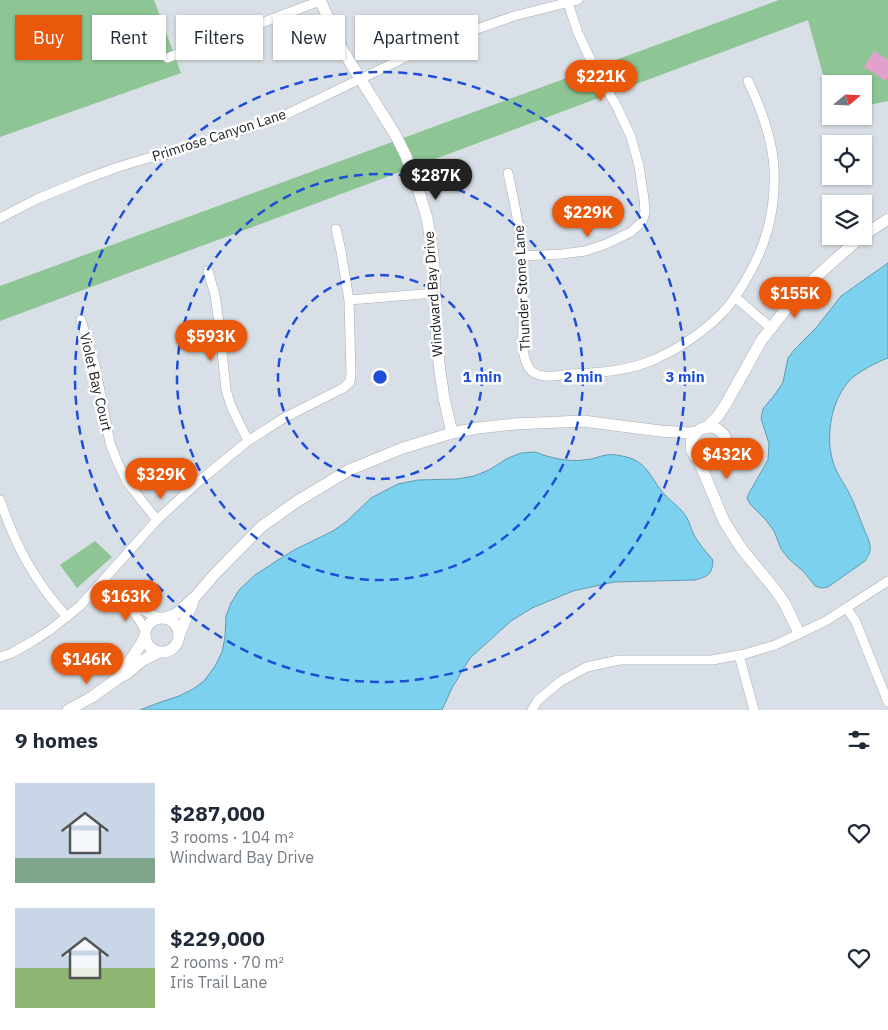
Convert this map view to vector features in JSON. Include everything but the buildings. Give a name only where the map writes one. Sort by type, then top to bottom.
[{"type":"street","points":[[167,58],[320,0]]},
{"type":"street","name":"Windward Bay Drive","points":[[320,0],[343,50],[396,136],[414,175],[430,235],[434,264],[440,372],[452,433]]},
{"type":"street","name":"Primrose Canyon Lane","points":[[0,218],[37,199],[109,170],[250,128],[283,116],[404,58],[454,37],[514,16],[578,0]]},
{"type":"street","points":[[522,256],[585,251],[606,244],[631,232],[642,222],[645,212],[639,166],[631,137],[617,106],[593,65],[578,33],[568,4]]},
{"type":"street","points":[[748,81],[763,116],[769,139],[774,167],[773,196],[769,227],[761,252],[735,297],[771,328]]},
{"type":"street","name":"Thunder Stone Lane","points":[[508,173],[517,213],[522,256],[524,356],[528,367],[533,373],[543,376],[603,372],[632,367],[653,360],[683,345],[704,329],[725,310],[735,297]]},
{"type":"street","points":[[872,230],[888,219]]},
{"type":"street","points":[[0,657],[12,653],[33,641],[80,606],[157,520],[199,481],[248,441],[284,418],[343,388],[350,382],[349,300],[336,229]]},
{"type":"street","points":[[799,633],[777,592],[733,536],[724,521],[695,454],[692,440],[718,416],[728,402],[761,341],[800,291],[853,245]]},
{"type":"street","points":[[208,271],[215,295],[226,390],[231,406],[248,441]]},
{"type":"street","points":[[349,300],[435,293]]},
{"type":"street","name":"Violet Bay Court","points":[[81,320],[95,365],[110,442],[117,461],[127,482],[157,520]]},
{"type":"street","points":[[714,496],[713,483],[715,472],[719,460],[726,451],[724,425],[728,402]]},
{"type":"street","points":[[117,679],[131,660],[150,622],[176,614],[196,596],[261,527],[296,502],[349,470],[403,448],[452,433],[478,428],[556,421],[583,421],[689,433],[716,429],[724,435]]},
{"type":"street","points":[[660,431],[678,440],[703,462],[719,460]]},
{"type":"street","points":[[0,500],[11,532],[33,574],[67,617]]},
{"type":"street","points":[[103,581],[127,603],[138,617],[149,646],[159,652],[171,650],[175,646],[196,596]]},
{"type":"street","points":[[532,710],[538,700],[561,681],[587,668],[619,660],[712,660],[775,645],[826,621],[888,581]]},
{"type":"street","points":[[127,603],[174,624],[178,629],[179,635]]},
{"type":"street","points":[[846,608],[855,620],[888,702]]},
{"type":"street","points":[[68,710],[92,697],[143,660],[159,652]]},
{"type":"street","points":[[739,655],[754,710]]},
{"type":"green space","points":[[0,0],[154,0],[160,15],[92,15],[92,60],[166,60],[166,32],[181,73],[0,137]]},
{"type":"green space","points":[[779,0],[888,0],[888,101],[872,104],[872,75],[823,75],[808,20],[0,321],[0,286]]},
{"type":"green space","points":[[95,541],[112,557],[77,588],[60,565]]},
{"type":"water","points":[[888,263],[888,358],[859,373],[844,387],[834,407],[830,430],[834,466],[853,502],[869,540],[870,551],[865,561],[828,587],[822,588],[815,586],[804,572],[789,559],[781,549],[774,531],[747,498],[768,460],[769,444],[761,418],[763,409],[783,382],[788,358],[794,350],[816,328],[841,296]]},
{"type":"water","points":[[535,452],[565,460],[587,460],[612,455],[631,458],[638,462],[648,471],[661,490],[680,508],[687,518],[696,538],[713,560],[711,572],[707,576],[695,580],[614,582],[573,591],[532,608],[511,621],[470,658],[452,688],[442,710],[140,710],[179,696],[204,681],[222,652],[226,616],[239,590],[255,575],[294,550],[333,531],[347,521],[371,498],[398,484],[418,480],[457,479],[474,476],[489,470],[508,458],[521,453]]}]
